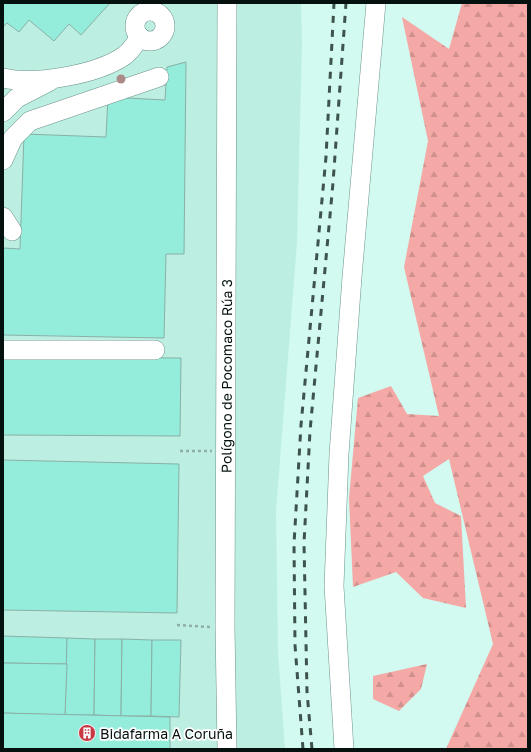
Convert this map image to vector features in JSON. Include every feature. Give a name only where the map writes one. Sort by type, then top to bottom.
[{"type":"street","name":"Polígono de Pocomaco Rúa 3","points":[[227,749],[225,627],[228,3]]},
{"type":"street","points":[[344,749],[334,586],[338,491],[342,398],[376,3]]},
{"type":"street","points":[[3,112],[8,88],[55,79],[95,68],[123,56],[134,47],[140,37],[135,27],[137,18],[142,13],[161,8]]},
{"type":"street","points":[[3,160],[14,138],[30,121],[159,77]]},
{"type":"street","points":[[3,350],[155,350]]},
{"type":"path","points":[[180,451],[226,451]]},
{"type":"path","points":[[177,625],[192,626]]},
{"type":"shaded area","points":[[3,3],[301,3],[302,43],[297,242],[276,511],[278,653],[285,749],[3,749]]},
{"type":"green space","points":[[462,3],[528,3],[528,749],[446,749],[493,644],[449,459],[423,476],[435,503],[461,516],[466,608],[423,598],[396,572],[353,587],[349,498],[358,398],[391,386],[407,414],[439,416],[404,267],[428,141],[402,17],[449,49]]},
{"type":"green space","points":[[427,664],[421,689],[399,711],[373,699],[373,676]]},
{"type":"building","points":[[3,3],[110,3],[81,35],[69,24],[54,41],[29,20],[19,32],[7,23],[3,27]]},
{"type":"building","points":[[186,62],[184,254],[166,254],[164,338],[3,335],[3,248],[20,249],[24,134],[106,137],[108,97],[165,100],[167,67]]},
{"type":"building","points":[[3,357],[181,358],[180,436],[3,435]]},
{"type":"building","points":[[3,460],[179,464],[177,613],[3,610]]},
{"type":"building","points":[[3,636],[67,638],[67,664],[3,663]]},
{"type":"building","points":[[67,638],[95,639],[94,715],[65,715]]},
{"type":"building","points":[[95,639],[122,639],[121,716],[94,715]]},
{"type":"building","points":[[122,639],[152,640],[151,716],[121,716]]},
{"type":"building","points":[[152,640],[181,640],[179,717],[151,716]]},
{"type":"building","points":[[3,663],[67,664],[65,715],[3,713]]},
{"type":"building","name":"Bidafarma A Coruña","points":[[3,713],[170,717],[170,749],[3,749]]},
{"type":"railway","points":[[303,749],[295,645],[294,544],[301,425],[326,157],[334,3]]},
{"type":"railway","points":[[312,749],[307,692],[304,543],[310,431],[333,183],[346,3]]},
{"type":"place","name":"Bidafarma A Coruña","points":[[87,733]]}]
